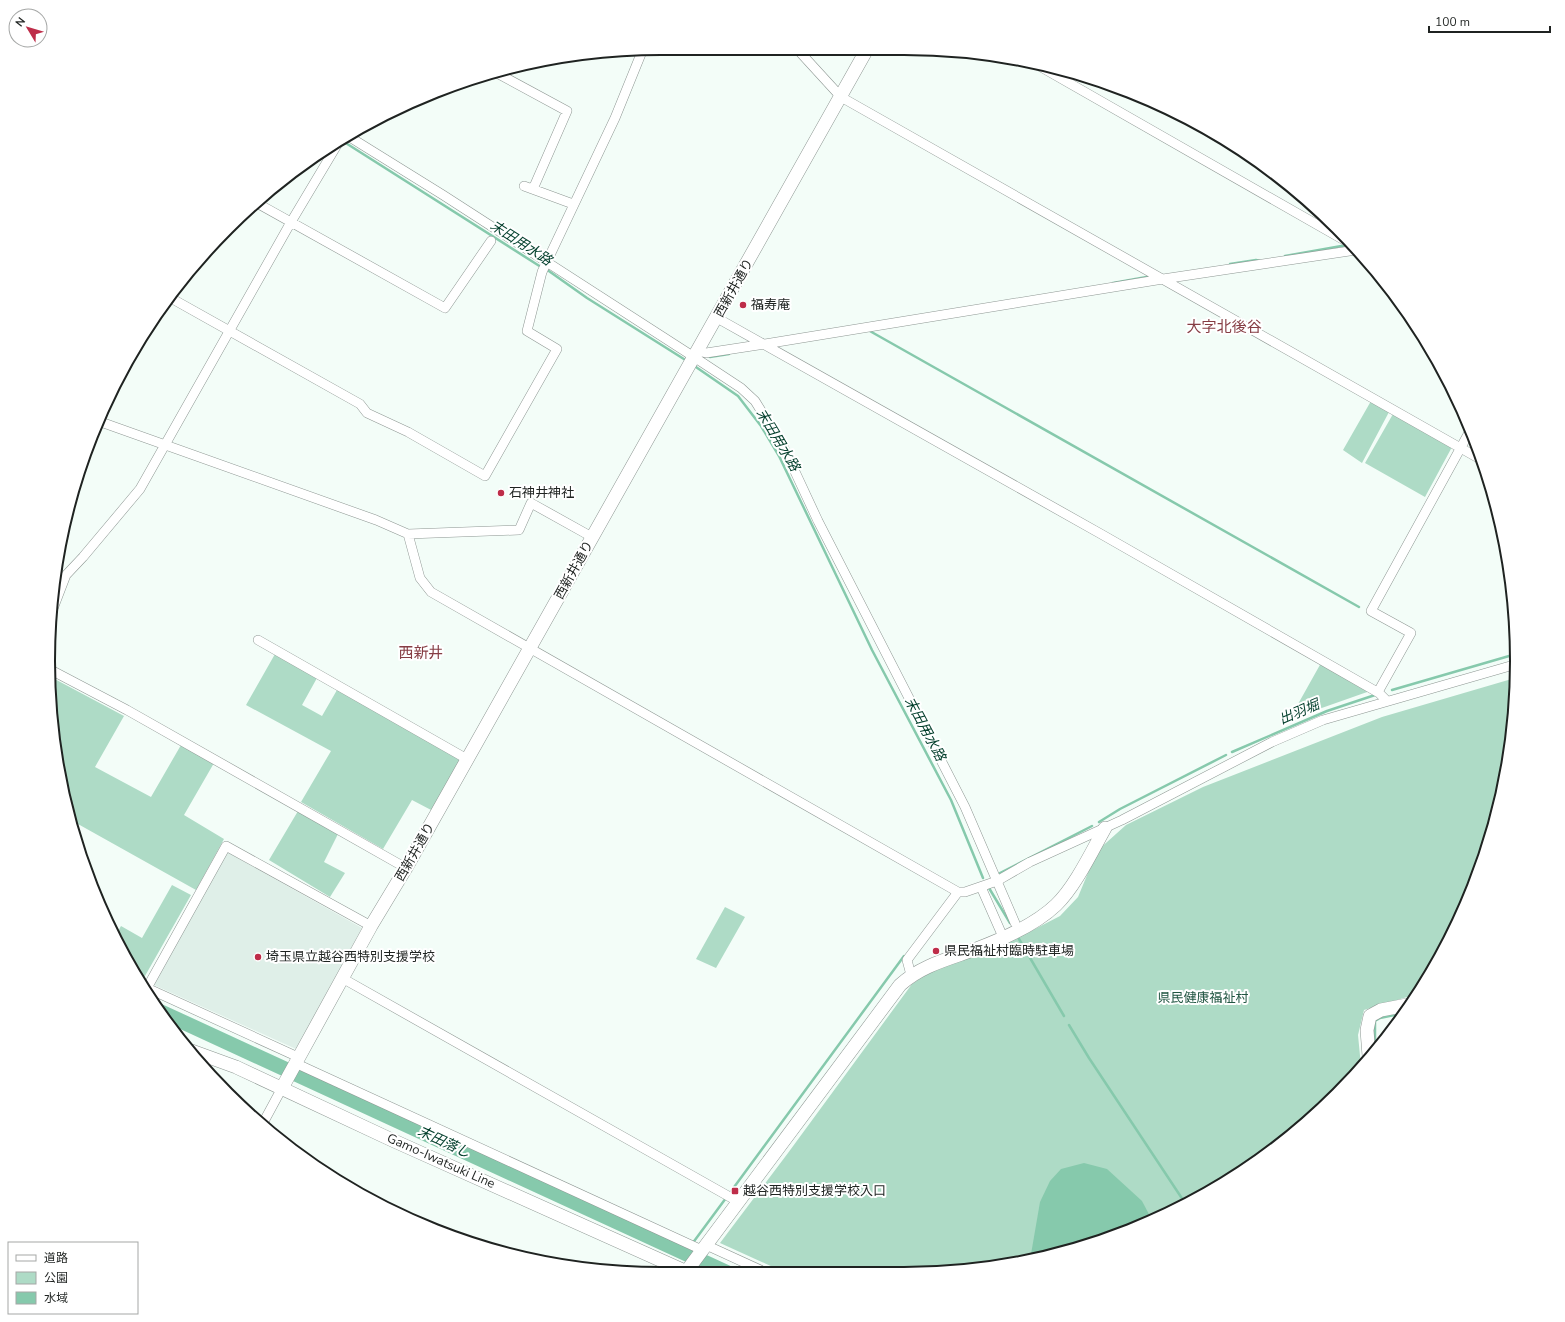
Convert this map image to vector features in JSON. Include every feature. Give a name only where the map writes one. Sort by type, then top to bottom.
[{"type":"street","points":[[174,300],[360,404],[367,413],[408,432],[485,476],[557,349],[528,331],[542,272],[615,118],[641,55]]},
{"type":"street","points":[[803,55],[841,97],[1474,456]]},
{"type":"street","name":"西新井通り","points":[[282,1088],[342,978],[468,759],[864,55]]},
{"type":"street","points":[[1054,74],[1336,236]]},
{"type":"street","points":[[504,76],[567,110],[528,187],[573,204]]},
{"type":"street","points":[[353,139],[696,354],[741,388],[755,401],[784,448],[821,528],[964,807],[1015,923]]},
{"type":"street","points":[[59,594],[66,575],[140,489],[291,222],[333,151]]},
{"type":"street","points":[[261,205],[444,308],[491,241]]},
{"type":"street","points":[[696,354],[1163,279],[1351,251]]},
{"type":"street","points":[[717,318],[1378,692],[1387,701]]},
{"type":"street","points":[[104,423],[164,446],[376,520],[408,534],[520,530],[532,503],[592,537]]},
{"type":"street","points":[[1378,692],[1411,633],[1371,611],[1467,437]]},
{"type":"street","points":[[408,534],[420,578],[431,592],[958,892],[965,892],[997,881],[1053,850],[1106,828],[1272,742],[1322,720],[1510,666]]},
{"type":"street","points":[[258,640],[468,759]]},
{"type":"street","points":[[55,673],[127,710],[406,868]]},
{"type":"street","points":[[690,1267],[737,1201],[889,998],[911,975],[924,968],[1003,937],[1044,915],[1057,904],[1068,891],[1106,828]]},
{"type":"street","points":[[149,985],[226,846],[372,926]]},
{"type":"street","points":[[981,887],[1003,937]]},
{"type":"street","points":[[911,975],[907,960],[958,892]]},
{"type":"street","points":[[342,978],[737,1201]]},
{"type":"street","points":[[152,991],[297,1060],[704,1248],[752,1267]]},
{"type":"street","points":[[1369,1050],[1367,1030],[1370,1016],[1381,1010],[1402,1006]]},
{"type":"street","name":"Gamo-Iwatsuki Line","points":[[199,1053],[231,1065],[392,1140],[673,1267]]},
{"type":"street","points":[[265,1120],[282,1088]]},
{"type":"shaded area","name":"埼玉県立越谷西特別支援学校","points":[[227,852],[362,928],[296,1049],[154,985]]},
{"type":"green space","points":[[1371,401],[1389,412],[1362,463],[1343,450]]},
{"type":"green space","points":[[1393,414],[1452,447],[1425,497],[1365,463]]},
{"type":"green space","points":[[275,654],[317,678],[302,705],[322,716],[337,690],[462,760],[433,811],[412,800],[383,849],[301,802],[331,751],[246,705]]},
{"type":"green space","points":[[1321,663],[1370,691],[1299,716],[1293,713]]},
{"type":"green space","points":[[55,679],[124,716],[95,767],[151,797],[181,745],[214,763],[184,815],[224,839],[196,890],[78,824],[67,779],[60,740]]},
{"type":"green space","name":"県民健康福祉村","points":[[1510,680],[1505,740],[1489,818],[1478,856],[1448,929],[1409,996],[1364,1010],[1358,1035],[1360,1061],[1333,1090],[1304,1117],[1273,1142],[1241,1165],[1172,1205],[1099,1235],[1022,1255],[983,1262],[944,1266],[773,1267],[720,1243],[912,984],[934,969],[1033,930],[1060,916],[1078,897],[1097,851],[1126,825],[1203,787],[1382,717]]},
{"type":"green space","points":[[298,811],[338,834],[324,862],[345,873],[330,897],[269,860]]},
{"type":"green space","points":[[172,885],[191,895],[144,977],[118,931],[121,926],[142,938]]},
{"type":"green space","points":[[725,907],[745,917],[716,968],[696,959]]},
{"type":"water","points":[[1084,1163],[1107,1169],[1142,1201],[1149,1215],[1099,1235],[1031,1253],[1040,1202],[1050,1181],[1061,1169]]},
{"type":"waterway","name":"末田用水路","points":[[346,143],[541,267]]},
{"type":"waterway","points":[[1285,256],[1345,245]]},
{"type":"waterway","points":[[1230,264],[1256,260],[1260,261]]},
{"type":"waterway","name":"末田用水路","points":[[546,269],[587,298],[687,361]]},
{"type":"waterway","points":[[1113,283],[1152,276]]},
{"type":"waterway","points":[[868,330],[1359,607]]},
{"type":"waterway","points":[[710,357],[729,354]]},
{"type":"waterway","name":"末田用水路","points":[[693,365],[738,396],[761,426],[779,456],[872,650],[951,800],[983,878]]},
{"type":"waterway","name":"出羽堀","points":[[1392,690],[1510,656]]},
{"type":"waterway","name":"出羽堀","points":[[1232,752],[1327,711],[1375,695]]},
{"type":"waterway","name":"出羽堀","points":[[1099,822],[1120,809],[1226,755]]},
{"type":"waterway","name":"出羽堀","points":[[1000,873],[1092,826]]},
{"type":"waterway","points":[[989,888],[1010,923]]},
{"type":"waterway","points":[[1019,939],[1064,1016]]},
{"type":"waterway","points":[[729,1194],[904,956]]},
{"type":"waterway","points":[[1375,1042],[1375,1021],[1380,1018],[1396,1015]]},
{"type":"waterway","name":"末田落し","points":[[170,1016],[715,1267]]},
{"type":"waterway","points":[[1069,1025],[1089,1058],[1183,1199]]},
{"type":"waterway","points":[[692,1244],[726,1198]]},
{"type":"waterway","name":"末田落し","points":[[684,1253],[689,1247]]},
{"type":"place","name":"福寿庵","points":[[743,305]]},
{"type":"place","name":"石神井神社","points":[[501,493]]},
{"type":"place","name":"県民福祉村臨時駐車場","points":[[936,951]]},
{"type":"place","name":"埼玉県立越谷西特別支援学校","points":[[258,957]]},
{"type":"place","name":"越谷西特別支援学校入口","points":[[735,1191]]},
{"type":"district","name":"大字北後谷","points":[[1224,327]]},
{"type":"district","name":"西新井","points":[[421,653]]}]
